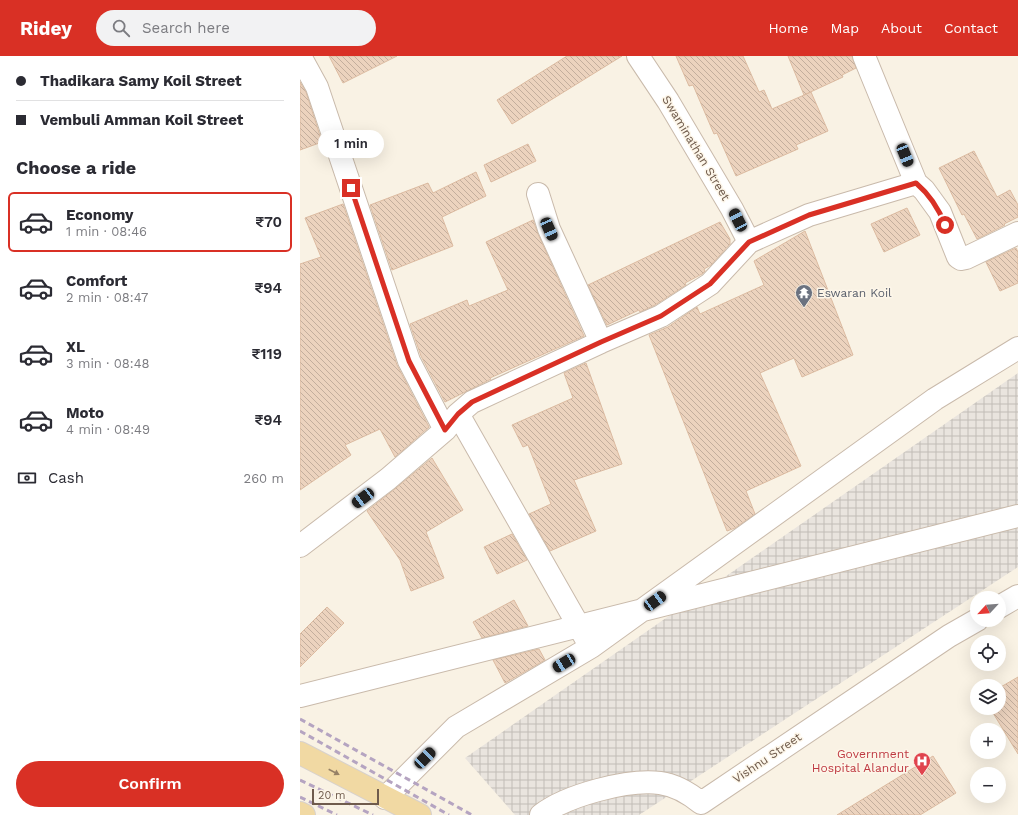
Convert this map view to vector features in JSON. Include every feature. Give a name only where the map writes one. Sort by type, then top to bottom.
[{"type":"main road","points":[[300,753],[420,815]]},
{"type":"main road","points":[[300,813],[304,815]]},
{"type":"street","points":[[300,56],[317,86],[409,361],[452,422],[591,647]]},
{"type":"street","name":"Swaminathan Street","points":[[638,56],[668,101],[732,209],[749,242]]},
{"type":"street","points":[[864,56],[916,183],[924,190],[940,212],[958,257],[961,259],[973,255],[1018,233]]},
{"type":"street","points":[[300,546],[388,479],[452,422],[472,402],[661,316],[710,284],[749,242],[809,215],[916,183]]},
{"type":"street","points":[[538,194],[549,229],[601,342]]},
{"type":"street","points":[[385,798],[456,727],[591,647],[935,399],[1018,348]]},
{"type":"street","points":[[300,696],[1018,516]]},
{"type":"street","points":[[1006,603],[1018,596]]},
{"type":"street","name":"Vishnu Street","points":[[541,815],[572,798],[640,782],[661,783],[689,793],[705,809],[949,636],[970,624]]},
{"type":"shaded area","points":[[1018,373],[1018,567],[981,591],[970,591],[970,598],[639,815],[515,815],[465,758]]},
{"type":"building","points":[[329,56],[397,56],[343,83]]},
{"type":"building","points":[[567,56],[622,56],[512,124],[497,100]]},
{"type":"building","points":[[676,56],[743,56],[759,92],[764,90],[772,109],[811,92],[828,131],[796,145],[798,149],[736,176],[717,133],[714,134],[693,85],[689,86]]},
{"type":"building","points":[[788,56],[852,56],[856,68],[842,75],[843,77],[804,95]]},
{"type":"building","points":[[300,82],[306,92],[322,142],[300,150]]},
{"type":"building","points":[[528,144],[536,161],[491,182],[484,165]]},
{"type":"building","points":[[974,151],[997,197],[1010,190],[1018,205],[1018,217],[977,239],[964,214],[962,215],[939,168]]},
{"type":"building","points":[[476,172],[486,196],[442,217],[453,246],[392,270],[370,205],[428,183],[433,193]]},
{"type":"building","points":[[343,204],[397,365],[429,427],[395,457],[380,429],[345,445],[351,455],[300,490],[300,264],[321,257],[305,218]]},
{"type":"building","points":[[907,208],[920,235],[884,252],[871,224]]},
{"type":"building","points":[[533,220],[584,336],[490,378],[491,379],[445,402],[421,356],[410,324],[467,300],[469,306],[508,290],[486,242]]},
{"type":"building","points":[[720,222],[730,239],[730,244],[711,265],[704,269],[705,271],[702,274],[685,283],[686,285],[655,305],[640,312],[639,310],[607,325],[588,285]]},
{"type":"building","points":[[805,231],[853,355],[802,377],[794,358],[760,373],[801,466],[746,491],[755,514],[735,528],[727,531],[649,335],[668,327],[697,307],[700,314],[764,285],[754,261]]},
{"type":"building","points":[[1016,248],[1018,252],[1018,283],[1000,291],[986,262]]},
{"type":"building","points":[[586,363],[622,464],[574,480],[596,531],[550,551],[529,514],[551,504],[528,445],[523,447],[512,425],[573,398],[564,373]]},
{"type":"building","points":[[432,458],[463,510],[426,532],[444,578],[411,591],[400,560],[367,511]]},
{"type":"building","points":[[512,534],[527,560],[497,574],[484,547]]},
{"type":"building","points":[[514,600],[528,626],[482,638],[473,622]]},
{"type":"building","points":[[327,607],[344,623],[300,667],[300,634]]},
{"type":"building","points":[[539,649],[545,660],[505,683],[493,660]]},
{"type":"building","points":[[1018,677],[1018,754],[1006,734],[1006,723],[999,723],[994,715],[1006,715],[1006,684]]},
{"type":"building","points":[[933,756],[956,793],[920,815],[837,815]]},
{"type":"railway","points":[[300,719],[472,815]]},
{"type":"railway","points":[[300,731],[449,815]]},
{"type":"railway","points":[[300,780],[373,815]]},
{"type":"railway","points":[[300,797],[337,815]]},
{"type":"place","name":"Eswaran Koil","points":[[804,308]]},
{"type":"place","name":"Government Hospital Alandur","points":[[922,776]]},
{"type":"route","points":[[351,188],[409,361],[445,430],[458,414],[472,402],[661,316],[710,284],[749,242],[809,215],[916,183],[924,190],[940,212],[945,225]]}]
